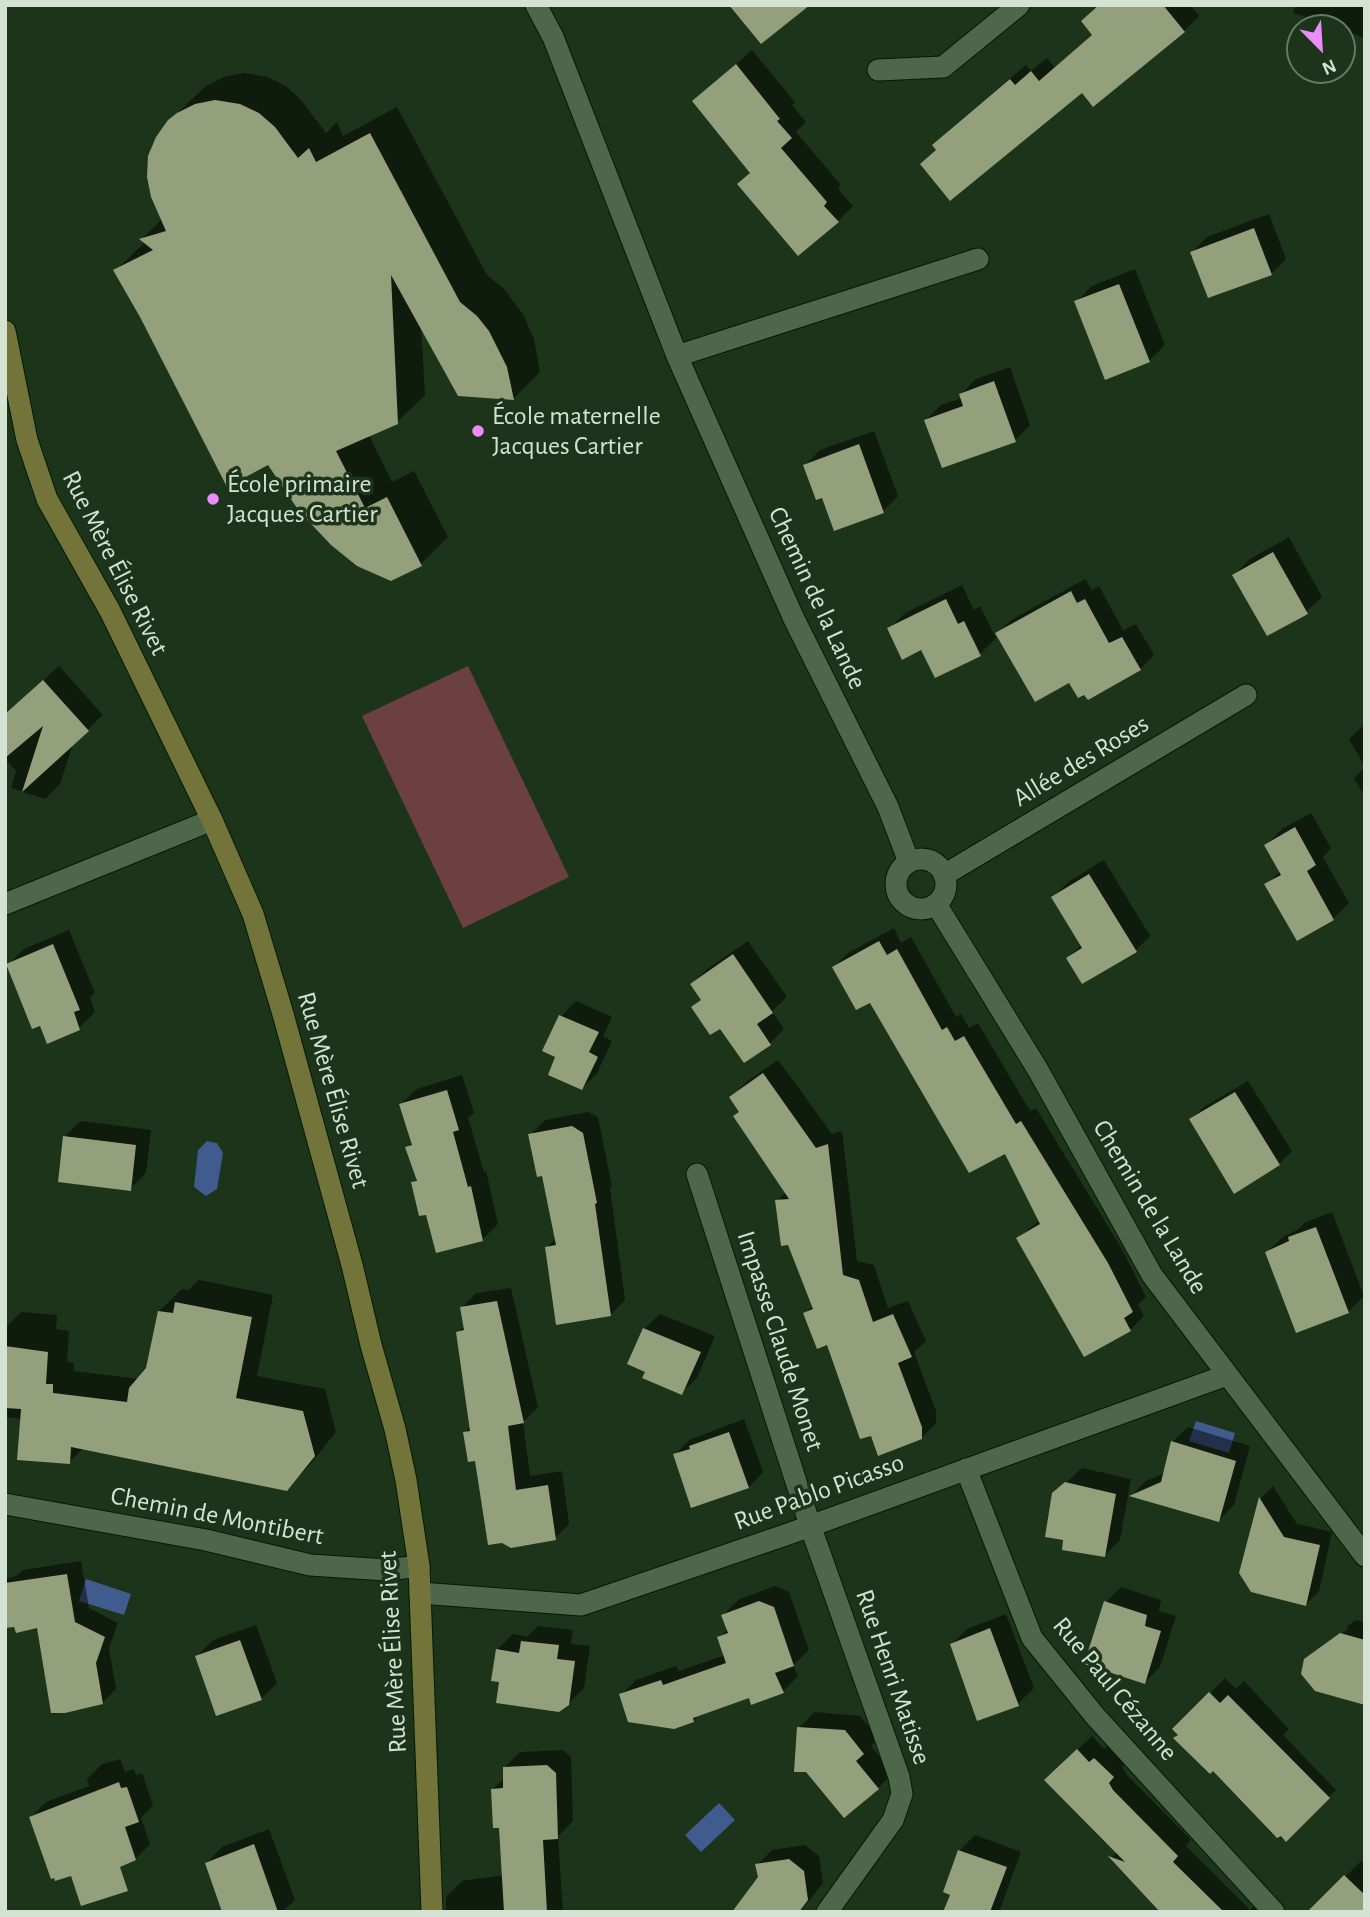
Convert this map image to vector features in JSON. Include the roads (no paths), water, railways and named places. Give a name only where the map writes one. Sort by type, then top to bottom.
[{"type":"street","name":"Chemin de la Lande","points":[[536,5],[553,37],[677,356],[794,619],[888,807],[909,862]]},
{"type":"street","points":[[878,70],[943,67],[1019,5]]},
{"type":"street","points":[[677,356],[978,259]]},
{"type":"street","name":"Rue Mère Élise Rivet","points":[[5,331],[27,440],[47,499],[110,611],[212,820],[253,914],[352,1265],[395,1429],[419,1566],[432,1912]]},
{"type":"street","name":"Allée des Roses","points":[[944,875],[1246,695]]},
{"type":"street","points":[[5,904],[212,820]]},
{"type":"street","points":[[925,860],[933,863],[944,875],[945,891],[936,904],[929,908],[912,908],[899,898],[895,881],[898,873],[909,862],[925,860]]},
{"type":"street","name":"Chemin de la Lande","points":[[936,904],[1038,1070],[1152,1275],[1365,1556]]},
{"type":"street","name":"Impasse Claude Monet","points":[[697,1174],[810,1525]]},
{"type":"street","name":"Rue Pablo Picasso","points":[[420,1593],[581,1605],[1227,1375]]},
{"type":"street","name":"Rue Paul Cézanne","points":[[966,1469],[1032,1638],[1095,1716],[1274,1912]]},
{"type":"street","name":"Chemin de Montibert","points":[[5,1504],[206,1540],[310,1564],[387,1570],[419,1566]]},
{"type":"street","name":"Rue Henri Matisse","points":[[810,1525],[899,1777],[902,1794],[893,1820],[827,1912]]},
{"type":"water","points":[[207,1141],[217,1143],[223,1153],[217,1189],[206,1196],[194,1187],[198,1150]]},
{"type":"water","points":[[1196,1421],[1235,1433],[1229,1453],[1189,1441]]},
{"type":"water","points":[[86,1579],[131,1594],[124,1615],[79,1601]]},
{"type":"water","points":[[719,1803],[735,1820],[701,1852],[685,1835]]},
{"type":"place","name":"École maternelle Jacques Cartier","points":[[478,431]]},
{"type":"place","name":"École primaire Jacques Cartier","points":[[213,499]]}]
